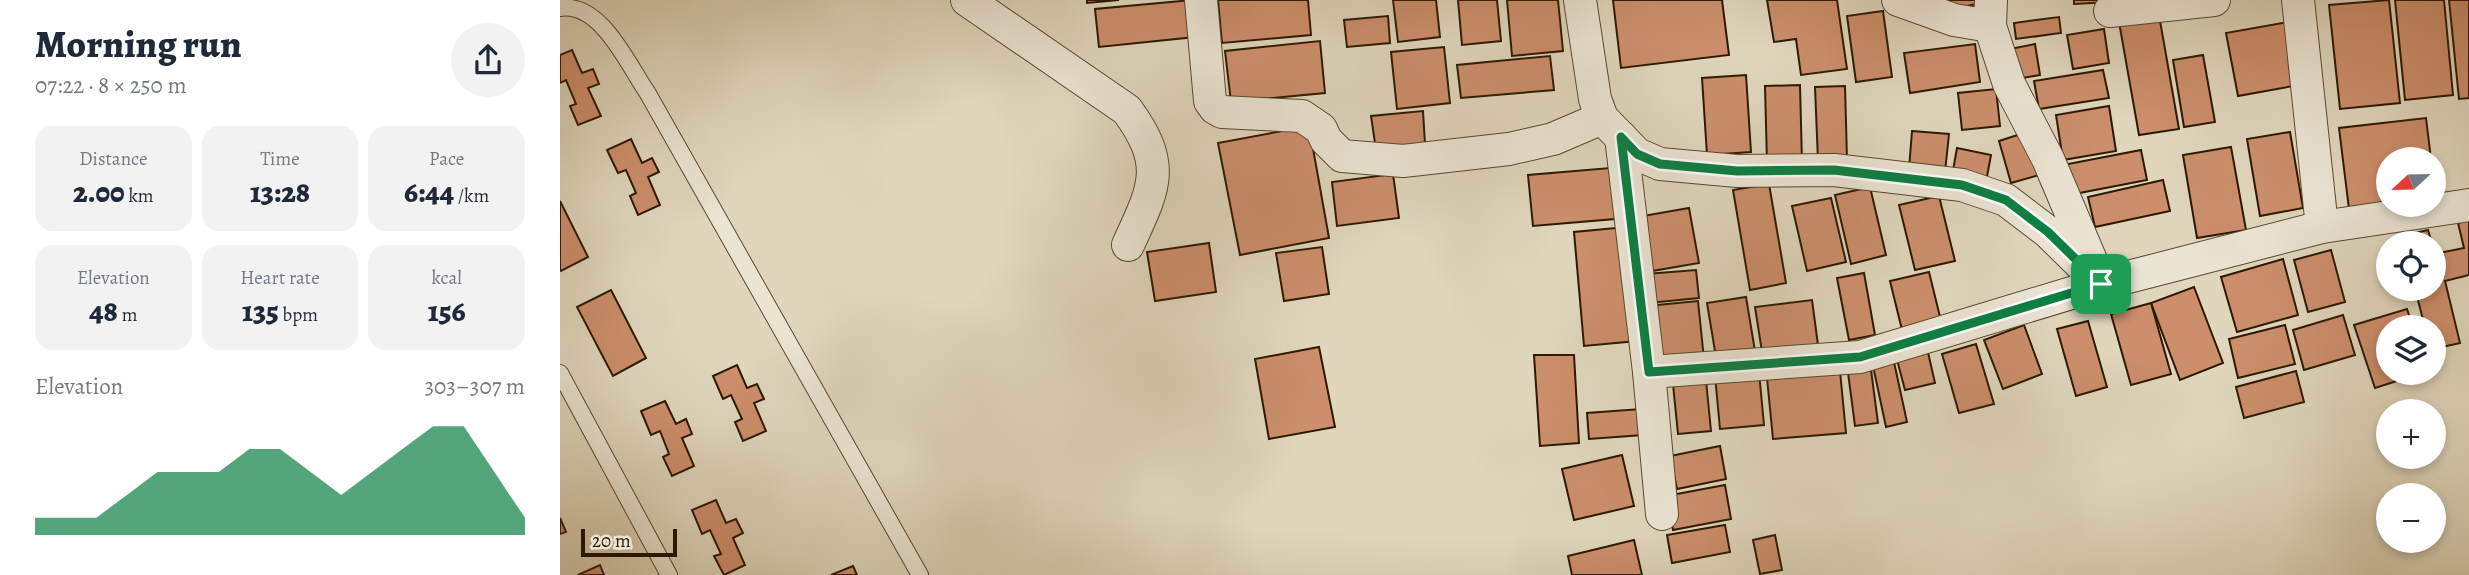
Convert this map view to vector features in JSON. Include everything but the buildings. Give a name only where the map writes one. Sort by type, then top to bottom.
[{"type":"street","points":[[967,0],[1127,110],[1140,129],[1149,147],[1153,167],[1151,195],[1128,246]]},
{"type":"street","points":[[1201,0],[1210,101],[1215,108],[1222,112],[1302,116],[1321,129],[1326,140],[1342,156],[1403,161],[1509,149],[1611,127]]},
{"type":"street","points":[[1580,0],[1595,99],[1611,127],[1637,154],[1660,164],[1737,171],[1834,170],[1962,185],[2006,200],[2048,232],[2101,284]]},
{"type":"street","points":[[1898,0],[1954,20],[1991,13],[2009,84],[2048,159],[2101,284]]},
{"type":"street","points":[[2110,11],[2214,0]]},
{"type":"street","points":[[2298,0],[2322,227]]},
{"type":"street","points":[[1611,127],[1649,372],[1662,514]]},
{"type":"street","points":[[1649,372],[1860,357],[2101,284],[2322,227],[2469,205]]},
{"type":"lane","points":[[560,8],[583,10],[593,17],[604,28],[647,92],[920,575]]},
{"type":"lane","points":[[560,373],[669,575]]},
{"type":"route","points":[[1621,137],[1637,154],[1660,164],[1737,171],[1834,170],[1962,185],[2006,200],[2048,232],[2101,284],[1860,357],[1649,372],[1621,137]]}]
